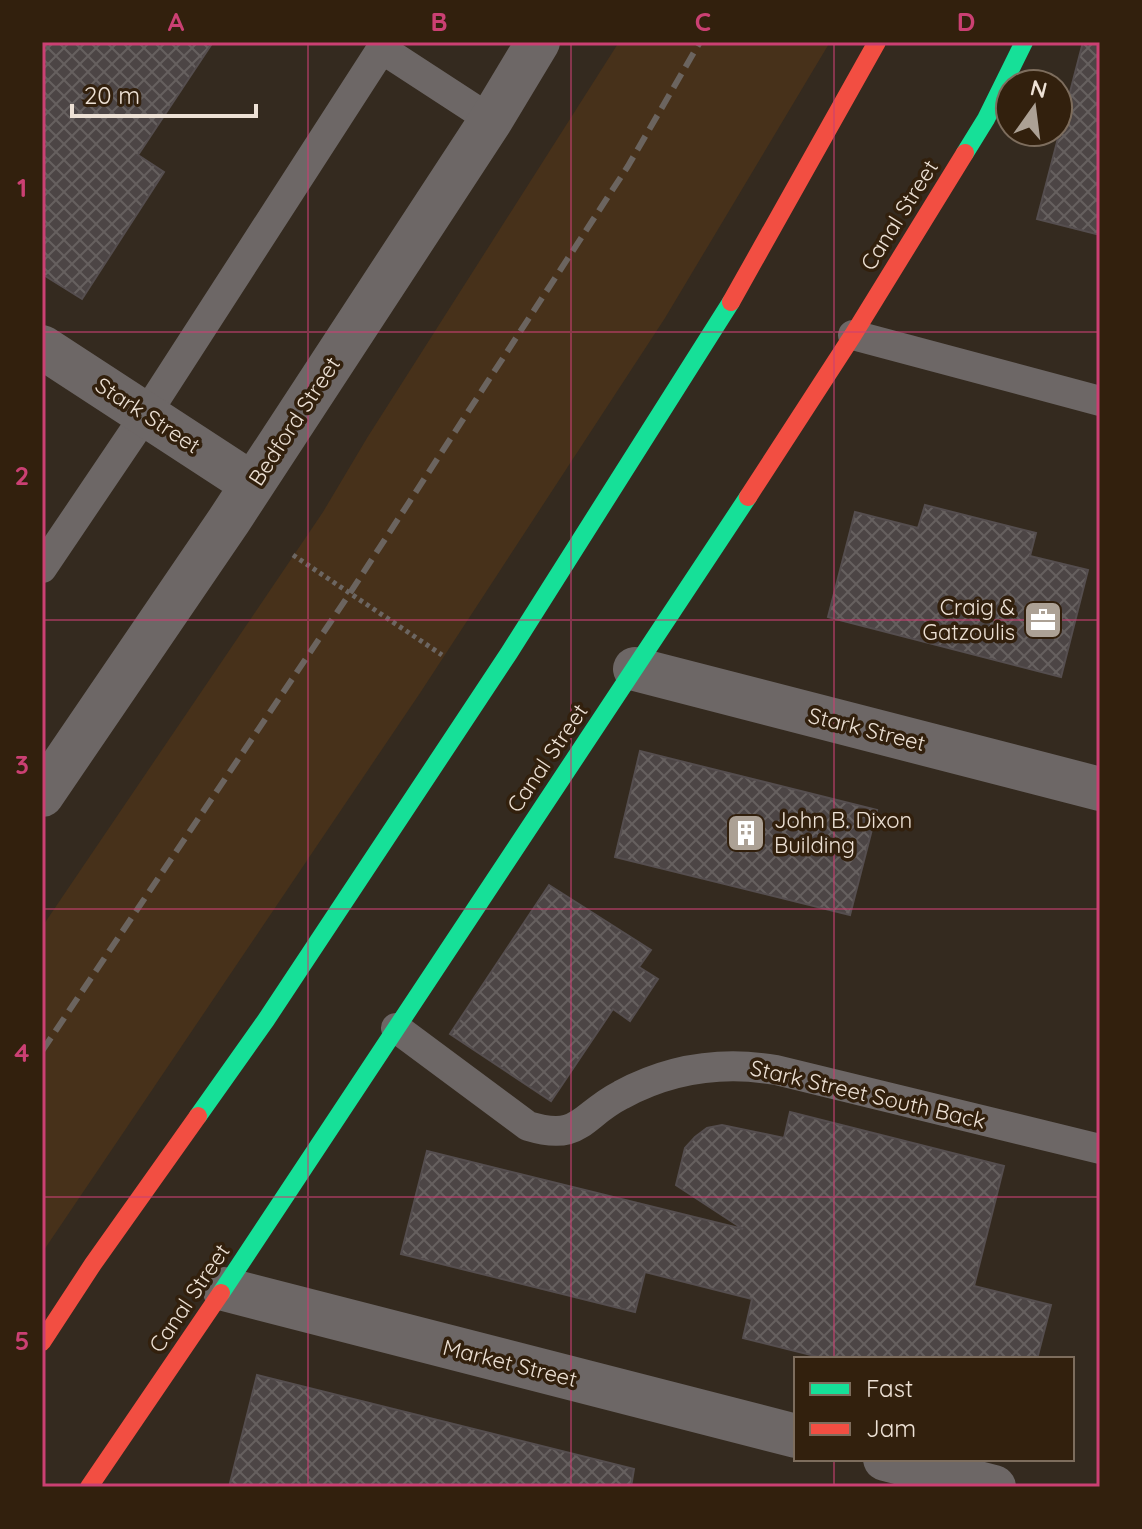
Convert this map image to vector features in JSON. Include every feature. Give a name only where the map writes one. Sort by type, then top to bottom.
[{"type":"street","name":"Bedford Street","points":[[42,795],[252,484],[491,120],[538,42]]},
{"type":"street","points":[[42,1342],[93,1264],[266,1020],[509,653],[722,318],[877,42]]},
{"type":"street","name":"Canal Street","points":[[89,1487],[224,1289],[853,335],[986,119],[1024,42]]},
{"type":"street","name":"Stark Street","points":[[42,347],[252,484]]},
{"type":"street","name":"Stark Street","points":[[635,669],[1100,789]]},
{"type":"street","name":"Market Street","points":[[224,1289],[794,1435]]},
{"type":"street","points":[[893,1461],[994,1487]]},
{"type":"lane","points":[[42,568],[146,414],[384,46],[491,120]]},
{"type":"lane","points":[[853,335],[1100,401]]},
{"type":"lane","name":"Stark Street South Back","points":[[396,1028],[528,1126],[551,1133],[563,1133],[620,1095],[642,1086],[700,1068],[729,1064],[776,1070],[1100,1149]]},
{"type":"path","points":[[293,555],[446,658]]},
{"type":"shaded area","points":[[619,42],[830,42],[665,318],[420,693],[42,1253],[42,927],[323,512]]},
{"type":"building","points":[[42,42],[213,42],[138,155],[164,172],[82,299],[42,274]]},
{"type":"building","points":[[1083,42],[1100,44],[1100,235],[1037,219],[1055,148],[1074,148],[1074,77]]},
{"type":"building","points":[[925,505],[1036,533],[1030,556],[1088,570],[1061,677],[828,617],[855,512],[918,528]]},
{"type":"building","name":"John B. Dixon Building","points":[[640,751],[877,810],[850,915],[615,857]]},
{"type":"building","points":[[549,885],[651,950],[639,967],[658,979],[630,1021],[613,1009],[551,1101],[450,1034]]},
{"type":"building","points":[[790,1112],[1004,1166],[974,1286],[1051,1305],[1038,1357],[819,1357],[743,1338],[752,1299],[645,1272],[635,1312],[401,1254],[427,1151],[743,1229],[676,1185],[685,1148],[707,1128],[722,1125],[784,1138]]},
{"type":"building","points":[[257,1375],[634,1469],[631,1487],[229,1487]]},
{"type":"railway","points":[[42,1051],[350,593],[628,166],[700,42]]},
{"type":"traffic: fast","points":[[965,153],[986,119],[1024,42]]},
{"type":"traffic: fast","points":[[198,1116],[266,1020],[509,653],[731,302]]},
{"type":"traffic: fast","points":[[221,1293],[748,497]]},
{"type":"traffic: jam","points":[[731,302],[877,42]]},
{"type":"traffic: jam","points":[[748,497],[965,153]]},
{"type":"traffic: jam","points":[[42,1342],[198,1116]]},
{"type":"traffic: jam","points":[[89,1487],[221,1293]]},
{"type":"place","name":"Craig & Gatzoulis","points":[[1043,620]]},
{"type":"place","name":"John B. Dixon Building","points":[[746,833]]}]
